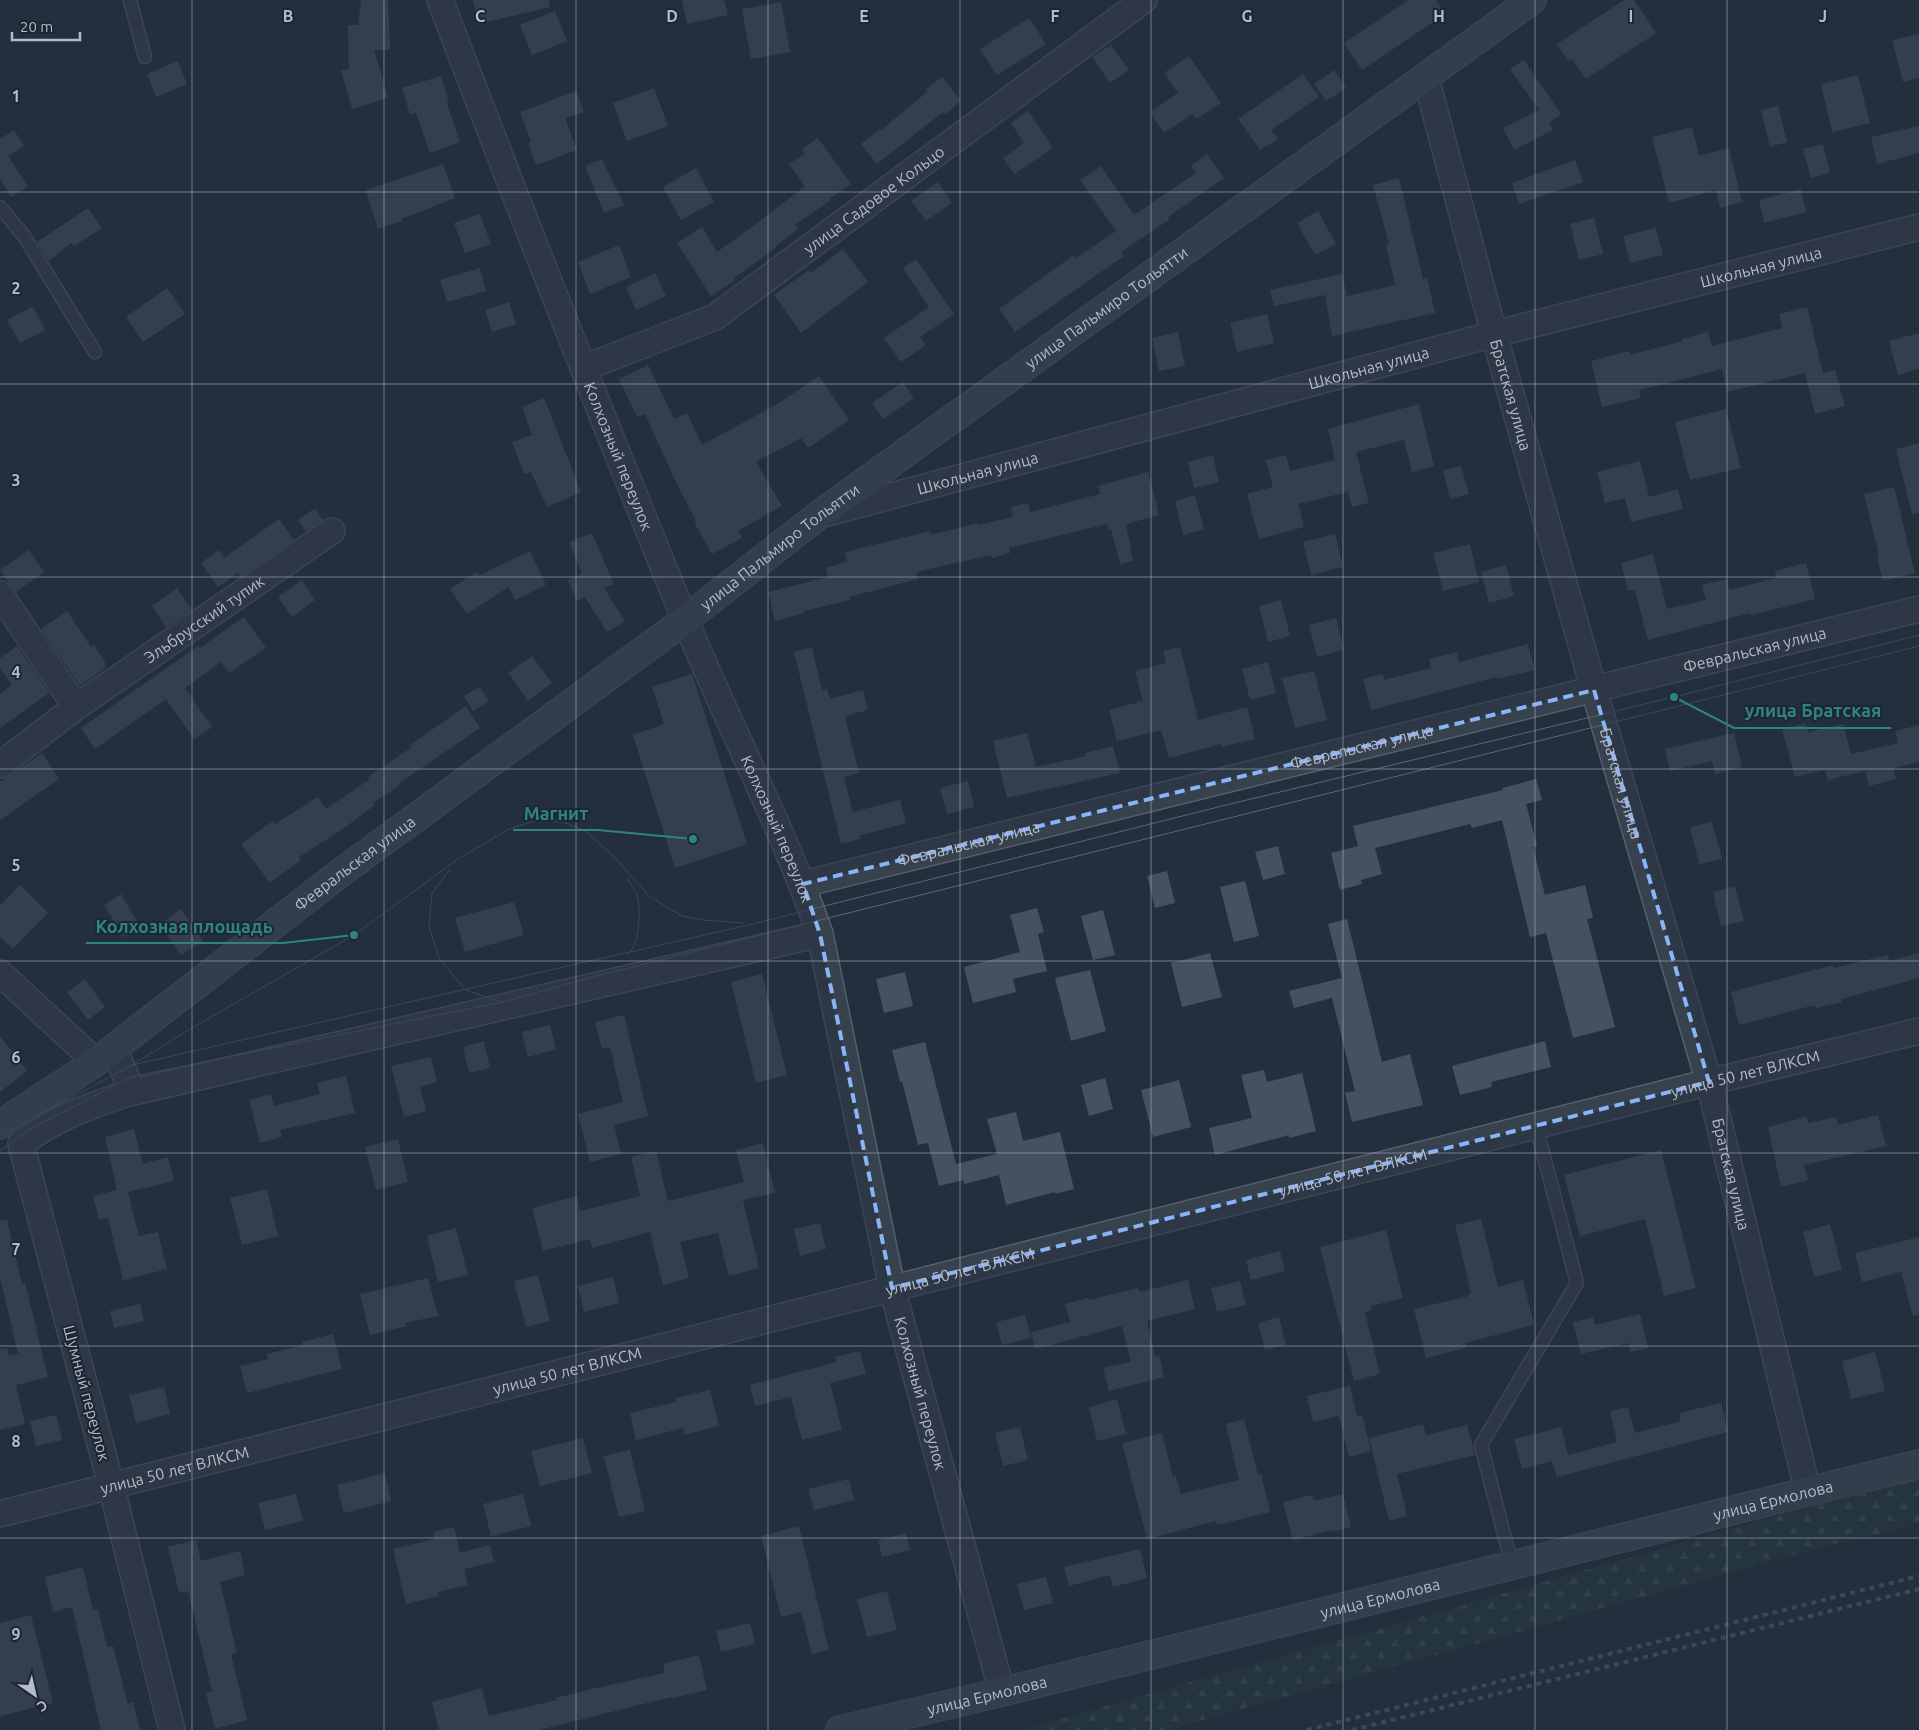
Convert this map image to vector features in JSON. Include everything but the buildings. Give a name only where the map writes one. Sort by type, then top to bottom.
[{"type":"street","name":"Колхозный переулок","points":[[440,0],[510,182],[686,620],[803,884],[820,934],[892,1288],[1002,1692]]},
{"type":"street","name":"улица Садовое Кольцо","points":[[584,368],[716,317],[1144,0]]},
{"type":"street","name":"улица Пальмиро Тольятти","points":[[686,620],[819,515],[1532,0]]},
{"type":"street","name":"Братская улица","points":[[1426,78],[1494,334],[1594,690],[1709,1082],[1808,1492]]},
{"type":"street","name":"Школьная улица","points":[[819,515],[1494,334],[1919,226]]},
{"type":"street","name":"Эльбрусский тупик","points":[[0,765],[76,707],[332,531]]},
{"type":"street","points":[[0,594],[76,707]]},
{"type":"street","name":"Февральская улица","points":[[803,884],[1919,609]]},
{"type":"street","name":"Февральская улица","points":[[0,1125],[105,1055],[343,871],[686,620]]},
{"type":"street","points":[[0,973],[105,1055],[127,1079],[129,1093],[820,934]]},
{"type":"street","name":"улица 50 лет ВЛКСМ","points":[[0,1514],[1709,1082],[1919,1031]]},
{"type":"street","name":"Шумный переулок","points":[[129,1093],[91,1106],[39,1130],[21,1144],[111,1485],[172,1730]]},
{"type":"street","name":"улица Ермолова","points":[[840,1730],[1002,1692],[1919,1464]]},
{"type":"lane","points":[[130,0],[145,57]]},
{"type":"lane","points":[[0,207],[24,236],[95,352]]},
{"type":"lane","points":[[1512,1565],[1481,1444],[1577,1282],[1536,1126]]},
{"type":"highlighted area","points":[[1594,690],[1709,1082],[892,1288],[820,934],[803,884]]},
{"type":"green space","points":[[1919,1479],[1919,1524],[1815,1549],[1167,1730],[1022,1730],[1794,1511]]},
{"type":"tram line","points":[[132,1065],[753,924],[1222,806],[1674,697],[1919,635]]},
{"type":"tram line","points":[[0,1151],[30,1129],[127,1079],[139,1075],[503,1002],[596,976],[1919,646]]},
{"type":"tram line","points":[[0,1137],[132,1065],[190,1029],[354,935],[458,859],[509,829],[537,820],[564,822],[587,832],[615,858],[650,897],[682,916],[703,920],[743,923]]},
{"type":"tram line","points":[[450,869],[432,893],[429,927],[439,958],[465,990],[502,1002]]},
{"type":"tram line","points":[[627,878],[637,895],[639,909],[637,935],[635,943],[628,954]]},
{"type":"railway","points":[[1307,1730],[1919,1576]]},
{"type":"railway","points":[[1352,1730],[1919,1589]]},
{"type":"place","name":"улица Братская","points":[[1674,697]]},
{"type":"place","name":"Магнит","points":[[693,839]]},
{"type":"place","name":"Колхозная площадь","points":[[354,935]]}]
